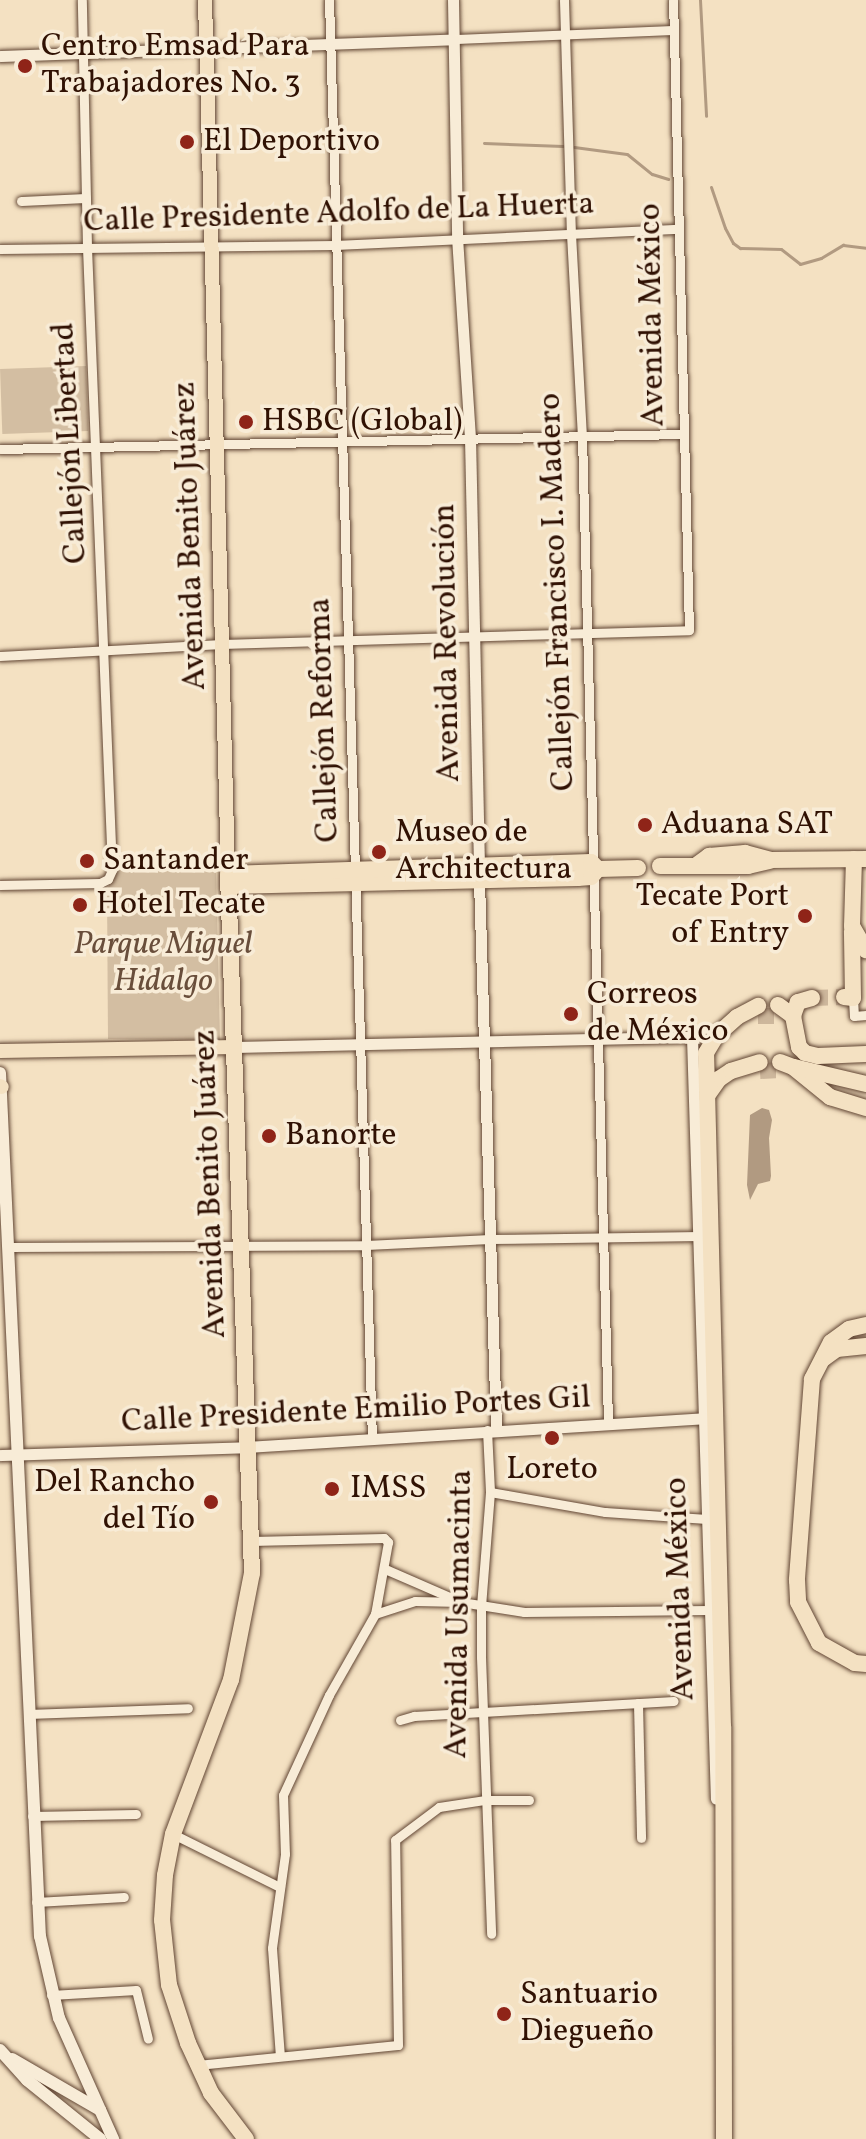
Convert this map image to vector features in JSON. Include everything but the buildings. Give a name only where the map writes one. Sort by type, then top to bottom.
[{"type":"highway","points":[[660,866],[698,864],[709,856],[745,853],[771,860],[862,858],[852,926],[849,997]]},
{"type":"highway","points":[[228,880],[356,879],[638,868]]},
{"type":"highway","name":"Avenida Benito Juárez","points":[[228,880],[243,1246],[251,1541],[249,1604],[231,1680],[173,1834],[164,1887],[164,1946],[175,2008],[197,2065],[211,2093],[246,2139]]},
{"type":"highway","points":[[852,926],[866,950]]},
{"type":"highway","points":[[812,998],[798,1002],[783,1013],[805,1053],[866,1054]]},
{"type":"highway","points":[[723,1863],[723,1727],[709,1418],[706,1053],[758,1011]]},
{"type":"highway","points":[[707,1096],[760,1066]]},
{"type":"highway","points":[[866,1084],[820,1070],[784,1066],[830,1097],[866,1108]]},
{"type":"highway","points":[[866,1325],[849,1329],[831,1342],[818,1362],[812,1379],[798,1602],[819,1643],[855,1663],[866,1664]]},
{"type":"highway","points":[[818,1362],[837,1349],[866,1346]]},
{"type":"highway","name":"Avenida México","points":[[723,1863],[724,2139]]},
{"type":"main road","name":"Avenida Benito Juárez","points":[[205,0],[228,880]]},
{"type":"main road","points":[[0,1051],[235,1047]]},
{"type":"main road","points":[[1,1082],[36,1902],[51,1995],[113,2139]]},
{"type":"main road","points":[[1,2052],[100,2110]]},
{"type":"main road","points":[[1,2052],[27,2080],[100,2139]]},
{"type":"street","name":"Callejón Libertad","points":[[0,885],[105,882],[112,864],[98,449],[87,247],[82,0]]},
{"type":"street","name":"Callejón Reforma","points":[[329,0],[372,1439]]},
{"type":"street","name":"Avenida Revolución","points":[[453,0],[457,237],[470,437],[492,1429]]},
{"type":"street","name":"Callejón Francisco I. Madero","points":[[564,0],[571,234],[582,436],[608,1422]]},
{"type":"street","name":"Avenida México","points":[[587,633],[689,630],[673,0]]},
{"type":"street","points":[[0,56],[674,30]]},
{"type":"street","points":[[21,201],[86,198]]},
{"type":"street","name":"Calle Presidente Adolfo de La Huerta","points":[[0,249],[335,245],[679,229]]},
{"type":"street","points":[[0,449],[216,447],[470,437],[684,434]]},
{"type":"street","points":[[0,656],[222,644],[587,633]]},
{"type":"street","points":[[849,997],[854,1016],[866,1015]]},
{"type":"street","name":"Avenida México","points":[[596,1038],[692,1037],[709,1418],[707,1519],[716,1801],[723,1863]]},
{"type":"street","points":[[235,1047],[596,1038]]},
{"type":"street","points":[[10,1247],[366,1245],[490,1239],[700,1236]]},
{"type":"street","name":"Calle Presidente Emilio Portes Gil","points":[[0,1455],[248,1447],[492,1429],[709,1418]]},
{"type":"street","name":"Avenida Usumacinta","points":[[491,1934],[481,1607],[492,1429]]},
{"type":"street","points":[[490,1492],[605,1512],[707,1519]]},
{"type":"street","points":[[251,1541],[386,1539],[385,1569],[375,1614],[329,1695],[283,1795],[285,1854],[272,1948],[280,2056]]},
{"type":"street","points":[[385,1569],[461,1602],[481,1607],[524,1612],[709,1610]]},
{"type":"street","points":[[375,1614],[402,1603],[461,1602]]},
{"type":"street","points":[[400,1720],[674,1701]]},
{"type":"street","points":[[638,1703],[641,1838]]},
{"type":"street","points":[[28,1714],[188,1708]]},
{"type":"street","points":[[197,2065],[398,2045],[395,1840],[439,1807],[485,1800],[529,1800]]},
{"type":"street","points":[[32,1816],[136,1814]]},
{"type":"street","points":[[173,1834],[280,1887]]},
{"type":"street","points":[[36,1902],[124,1897]]},
{"type":"street","points":[[51,1995],[136,1990],[148,2039]]},
{"type":"green space","points":[[86,366],[88,431],[2,434],[0,369]]},
{"type":"green space","name":"Parque Miguel Hidalgo","points":[[216,866],[220,1040],[108,1039],[107,890],[111,881],[119,869]]},
{"type":"shaded area","points":[[762,1108],[769,1110],[772,1120],[769,1138],[771,1176],[770,1181],[758,1184],[750,1200],[747,1185],[750,1115]]},
{"type":"waterway","points":[[700,0],[706,116]]},
{"type":"waterway","points":[[484,143],[563,146]]},
{"type":"waterway","points":[[574,147],[627,154],[652,174],[668,179]]},
{"type":"waterway","points":[[711,187],[725,228],[733,243],[740,248],[781,249],[800,264],[821,258],[843,245],[866,248]]},
{"type":"tunnel","points":[[812,998],[844,997]]},
{"type":"tunnel","points":[[758,1016],[778,1016]]},
{"type":"tunnel","points":[[760,1071],[780,1070]]},
{"type":"place","name":"Centro Emsad Para Trabajadores No. 3","points":[[25,66]]},
{"type":"place","name":"El Deportivo","points":[[187,142]]},
{"type":"place","name":"HSBC (Global)","points":[[246,422]]},
{"type":"place","name":"Aduana SAT","points":[[645,825]]},
{"type":"place","name":"Museo de Architectura","points":[[379,852]]},
{"type":"place","name":"Santander","points":[[87,861]]},
{"type":"place","name":"Hotel Tecate","points":[[80,905]]},
{"type":"place","name":"Tecate Port of Entry","points":[[805,916]]},
{"type":"place","name":"Correos de México","points":[[571,1014]]},
{"type":"place","name":"Banorte","points":[[269,1136]]},
{"type":"place","name":"Loreto","points":[[552,1438]]},
{"type":"place","name":"IMSS","points":[[332,1489]]},
{"type":"place","name":"Del Rancho del Tío","points":[[211,1502]]},
{"type":"place","name":"Santuario Diegueño","points":[[504,2014]]}]
